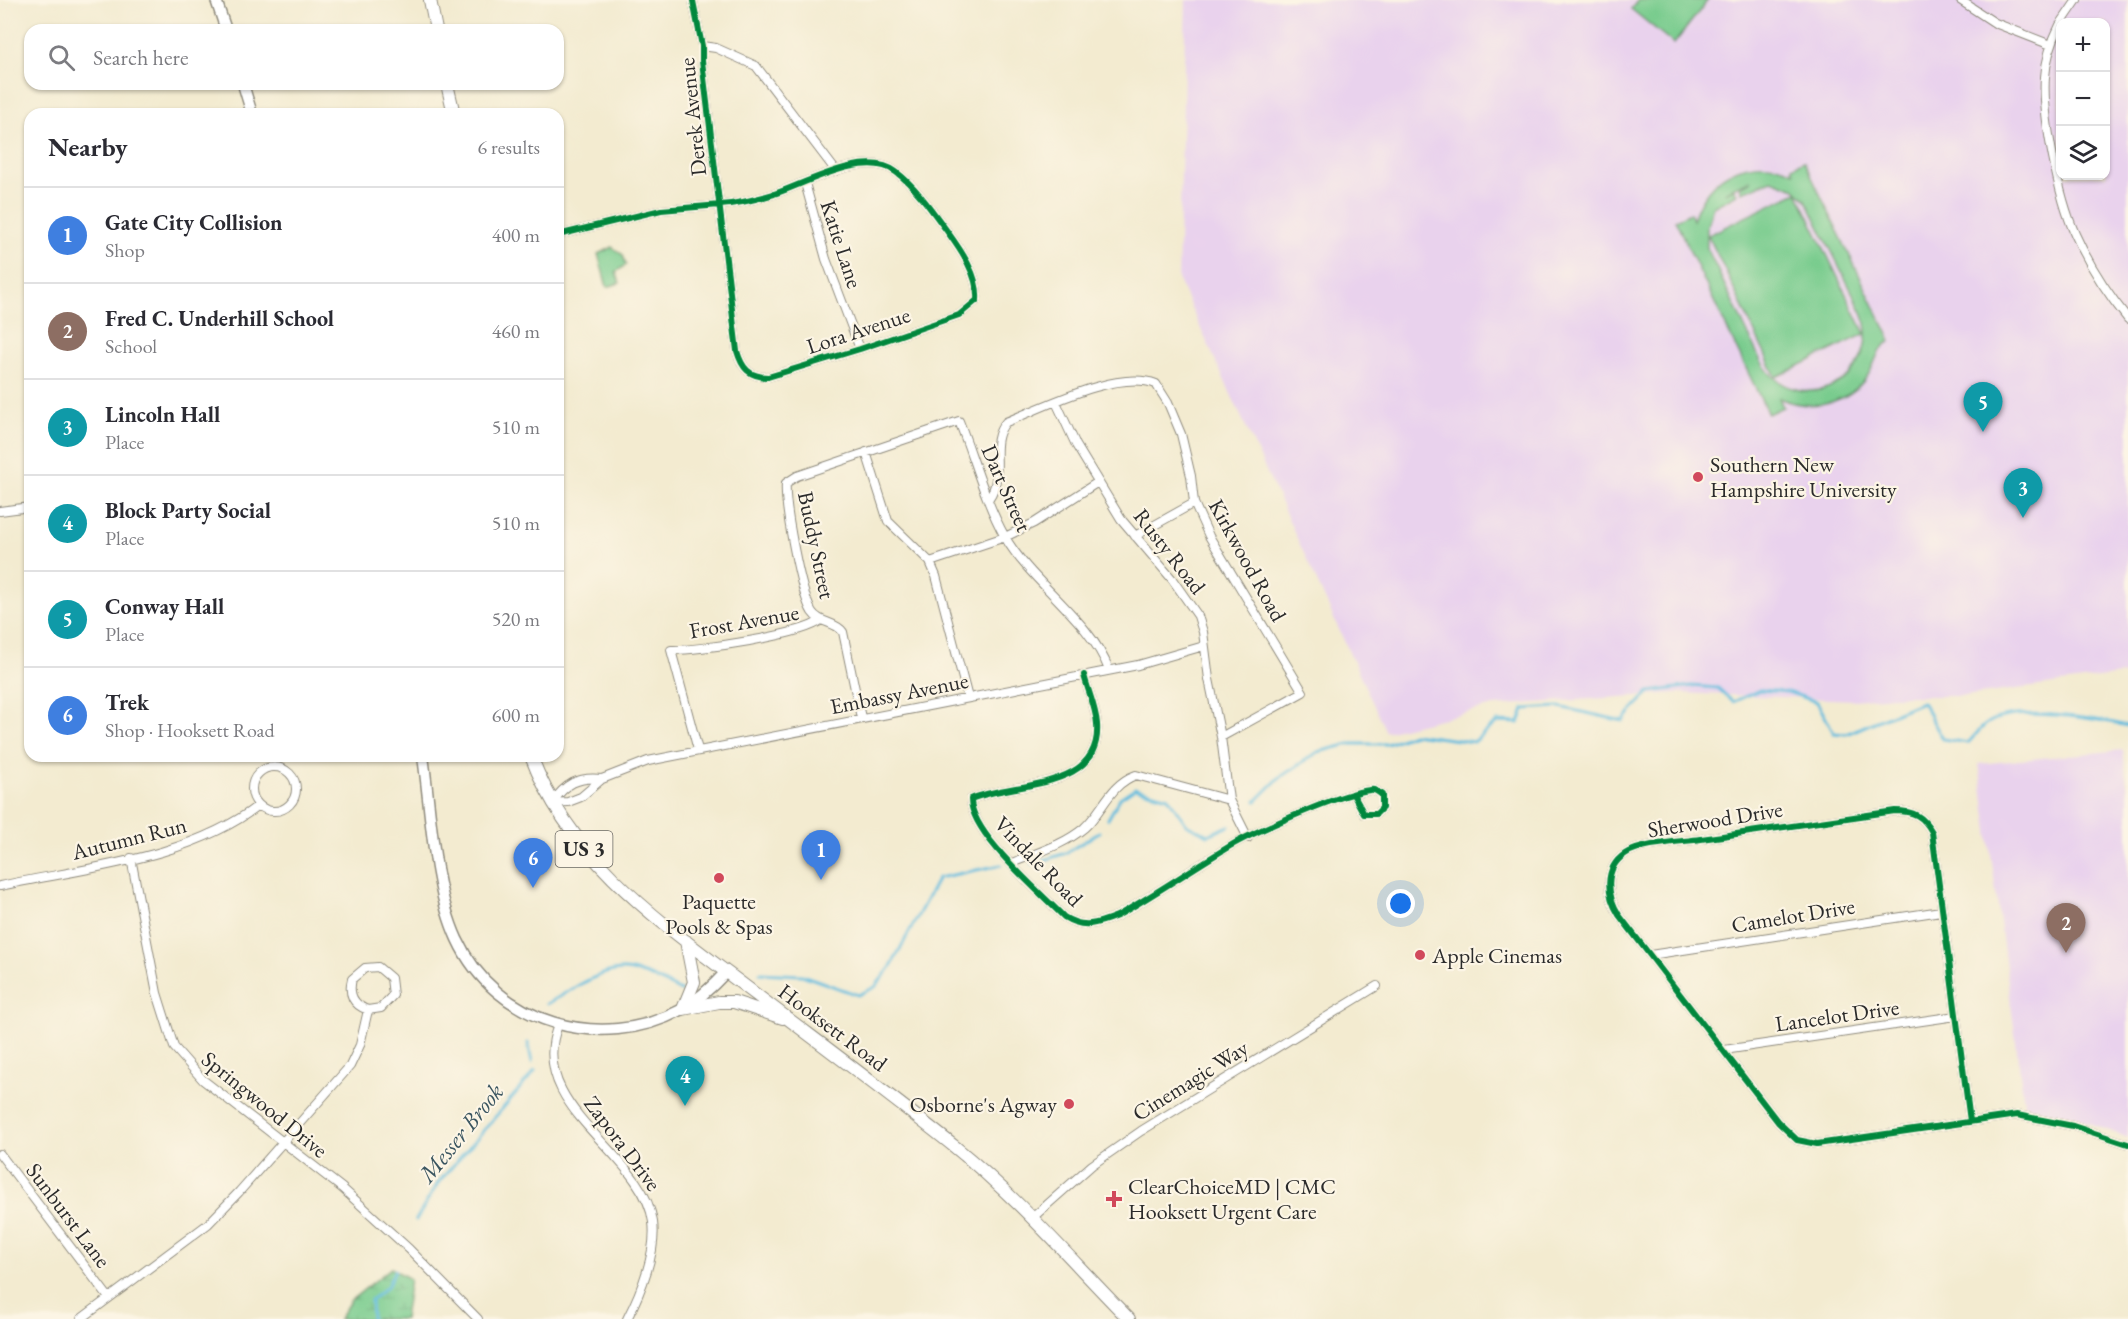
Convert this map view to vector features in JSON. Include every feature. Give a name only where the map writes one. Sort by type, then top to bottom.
[{"type":"main road","points":[[216,0],[224,24]]},
{"type":"main road","points":[[429,0],[435,24]]},
{"type":"main road","points":[[245,90],[250,108]]},
{"type":"main road","points":[[448,90],[453,108]]},
{"type":"main road","points":[[424,762],[440,877],[449,920],[475,970],[516,1007],[558,1025],[590,1030],[622,1029],[653,1022],[683,1009],[719,1002],[734,1002],[790,1020]]},
{"type":"main road","name":"Hooksett Road","points":[[534,762],[552,803],[604,872],[686,941],[957,1148],[1031,1219],[1128,1319]]},
{"type":"main road","points":[[683,1009],[694,982],[686,941]]},
{"type":"main road","points":[[683,1009],[726,972]]},
{"type":"street","points":[[1960,0],[1995,23],[2051,45]]},
{"type":"street","points":[[2065,18],[2077,0]]},
{"type":"street","name":"Derek Avenue","points":[[693,2],[702,46],[737,351],[746,371]]},
{"type":"street","points":[[2056,34],[2051,45],[2044,89],[2066,208],[2088,261],[2128,319]]},
{"type":"street","points":[[564,233],[661,210],[720,205],[772,194],[836,171],[756,66],[716,48],[702,46]]},
{"type":"street","name":"Lora Avenue","points":[[746,371],[756,377],[768,377],[860,349],[960,315],[977,300],[978,289],[970,268],[953,239],[895,171],[873,164],[836,171]]},
{"type":"street","name":"Katie Lane","points":[[805,183],[826,259],[860,349]]},
{"type":"street","name":"Kirkwood Road","points":[[1056,402],[1112,384],[1135,380],[1156,384],[1168,403],[1180,434],[1191,476],[1194,503],[1209,536],[1303,692],[1221,737]]},
{"type":"street","points":[[989,498],[996,484],[998,430],[1006,422],[1056,402]]},
{"type":"street","name":"Rusty Road","points":[[1056,402],[1076,445],[1098,482],[1135,536],[1172,579],[1192,607],[1203,632],[1221,737],[1228,800],[1248,838]]},
{"type":"street","name":"Dart Street","points":[[866,452],[959,421],[1005,537],[1090,638],[1104,657],[1109,670]]},
{"type":"street","points":[[866,452],[888,521],[930,562],[936,576],[968,698]]},
{"type":"street","name":"Buddy Street","points":[[861,718],[843,632],[835,625],[821,620],[811,610],[803,585],[786,504],[786,483],[797,476],[866,452]]},
{"type":"street","points":[[930,562],[1005,537],[1034,523],[1098,482]]},
{"type":"street","points":[[1135,536],[1194,503]]},
{"type":"street","points":[[0,511],[24,508]]},
{"type":"street","name":"Frost Avenue","points":[[698,750],[671,650],[699,648],[805,629],[821,620]]},
{"type":"street","name":"Embassy Avenue","points":[[552,803],[568,802],[581,797],[602,778],[648,760],[1168,658],[1204,646]]},
{"type":"street","name":"Vindale Road","points":[[1084,675],[1097,725],[1094,748],[1082,767],[1062,778],[985,793],[971,799],[974,819],[986,838],[1064,917],[1074,923],[1096,925],[1156,894],[1232,845],[1353,794]]},
{"type":"street","points":[[273,766],[290,773],[296,786],[290,804],[272,811],[259,805],[252,793],[256,775],[273,766]]},
{"type":"street","points":[[1012,863],[1063,842],[1082,830],[1117,786],[1125,779],[1136,775],[1228,800]]},
{"type":"street","name":"Embassy Avenue","points":[[552,803],[562,789],[577,780],[588,777],[602,778]]},
{"type":"street","name":"Autumn Run","points":[[0,886],[131,858],[200,840],[231,825],[259,805]]},
{"type":"street","name":"Sherwood Drive","points":[[1970,1120],[1932,832],[1917,814],[1907,811],[1636,849],[1617,862],[1611,873],[1609,896],[1613,906],[1778,1122],[1797,1140],[1817,1144],[2017,1115],[2039,1118],[2128,1144]]},
{"type":"street","name":"Springwood Drive","points":[[131,858],[157,993],[174,1047],[203,1080],[342,1188],[409,1248],[477,1319]]},
{"type":"street","name":"Camelot Drive","points":[[1650,955],[1941,911]]},
{"type":"street","points":[[378,967],[391,978],[394,991],[385,1006],[368,1010],[354,1000],[351,984],[361,970],[378,967]]},
{"type":"street","name":"Cinemagic Way","points":[[1031,1219],[1092,1165],[1141,1131],[1377,986]]},
{"type":"street","points":[[81,1319],[208,1224],[350,1066],[360,1045],[368,1010]]},
{"type":"street","name":"Lancelot Drive","points":[[1724,1050],[1956,1016]]},
{"type":"street","name":"Zapora Drive","points":[[558,1025],[551,1051],[552,1066],[560,1085],[571,1105],[648,1202],[653,1219],[654,1232],[647,1265],[627,1319]]},
{"type":"street","name":"Sunburst Lane","points":[[0,1154],[109,1298]]},
{"type":"shaded area","name":"Southern New Hampshire University","points":[[1186,0],[2128,0],[2128,674],[1965,696],[1892,696],[1855,700],[1678,693],[1494,706],[1386,732],[1178,279]]},
{"type":"shaded area","points":[[2123,750],[2128,796],[2128,1138],[2089,1123],[2025,1110],[1979,764]]},
{"type":"green space","points":[[1638,0],[1708,0],[1674,44],[1631,9]]},
{"type":"green space","points":[[1804,161],[1891,341],[1880,352],[1860,385],[1840,399],[1816,405],[1779,398],[1783,407],[1768,414],[1675,220],[1690,213],[1693,220],[1699,204],[1708,191],[1732,172],[1761,165],[1778,166],[1794,172],[1792,167]],"holes":[[[1751,180],[1740,187],[1742,192],[1772,180],[1795,189],[1806,200],[1862,312],[1866,337],[1861,358],[1849,375],[1833,386],[1814,391],[1794,388],[1775,378],[1760,359],[1707,248],[1707,226],[1713,207],[1737,194],[1734,189],[1725,193],[1728,190]]]},
{"type":"green space","points":[[1797,192],[1865,334],[1776,377],[1708,235]]},
{"type":"green space","points":[[612,247],[623,255],[626,265],[616,272],[620,283],[607,287],[598,254]]},
{"type":"green space","points":[[391,1268],[410,1279],[404,1319],[339,1319],[350,1301]]},
{"type":"waterway","name":"Messer Brook","points":[[1256,801],[1279,778],[1318,752],[1350,744],[1387,744],[1413,734],[1474,742],[1497,722],[1519,723],[1524,709],[1559,707],[1623,721],[1649,692],[1691,686],[1718,688],[1733,702],[1760,690],[1788,692],[1817,702],[1834,733],[1846,734],[1922,702],[1943,739],[1968,743],[1988,723],[2017,715],[2056,715],[2128,726]]},
{"type":"waterway","name":"Messer Brook","points":[[1108,819],[1120,798],[1135,788],[1168,797],[1186,824],[1208,835],[1229,826]]},
{"type":"waterway","name":"Messer Brook","points":[[1032,864],[1066,853],[1099,832]]},
{"type":"waterway","name":"Messer Brook","points":[[760,973],[802,975],[858,995],[875,987],[890,968],[938,878],[1001,865]]},
{"type":"waterway","name":"Messer Brook","points":[[547,1004],[605,973],[624,970],[654,978],[681,991]]},
{"type":"waterway","name":"Messer Brook","points":[[528,1043],[532,1062]]},
{"type":"waterway","name":"Messer Brook","points":[[416,1220],[438,1183],[535,1071]]},
{"type":"waterway","name":"Messer Brook","points":[[372,1319],[371,1300],[387,1287],[395,1270]]},
{"type":"cycle path","points":[[693,1],[702,46],[719,205]]},
{"type":"cycle path","points":[[869,164],[883,166],[903,177],[916,190],[956,244],[975,281],[977,300],[959,315],[860,349],[768,377],[761,377],[747,370],[737,351],[719,205],[774,194],[852,166],[869,164]]},
{"type":"cycle path","points":[[564,234],[661,210],[719,205]]},
{"type":"cycle path","points":[[1084,675],[1097,724],[1095,746],[1085,762],[1070,773],[1052,780],[971,799],[974,813],[993,844],[1023,877],[1071,921],[1090,924],[1117,916],[1230,846],[1278,823],[1341,798],[1358,792],[1373,790],[1382,795],[1382,808],[1376,814],[1364,814],[1353,794]]},
{"type":"cycle path","points":[[1970,1121],[1932,832],[1921,818],[1913,813],[1895,811],[1651,845],[1632,850],[1618,860],[1613,867],[1609,883],[1612,900],[1619,915],[1778,1122],[1797,1140],[1817,1144],[2017,1115],[2073,1126],[2128,1144]]},
{"type":"place","name":"Conway Hall","points":[[1983,432]]},
{"type":"place","name":"Southern New Hampshire University","points":[[1698,477]]},
{"type":"place","name":"Lincoln Hall","points":[[2023,518]]},
{"type":"place","name":"Paquette Pools & Spas","points":[[719,878]]},
{"type":"place","name":"Gate City Collision","points":[[821,880]]},
{"type":"place","name":"Trek","points":[[533,888]]},
{"type":"place","name":"Fred C. Underhill School","points":[[2066,953]]},
{"type":"place","name":"Apple Cinemas","points":[[1420,955]]},
{"type":"place","name":"Osborne's Agway","points":[[1069,1104]]},
{"type":"place","name":"Block Party Social","points":[[685,1106]]},
{"type":"place","name":"ClearChoiceMD | CMC Hooksett Urgent Care","points":[[1114,1199]]}]
